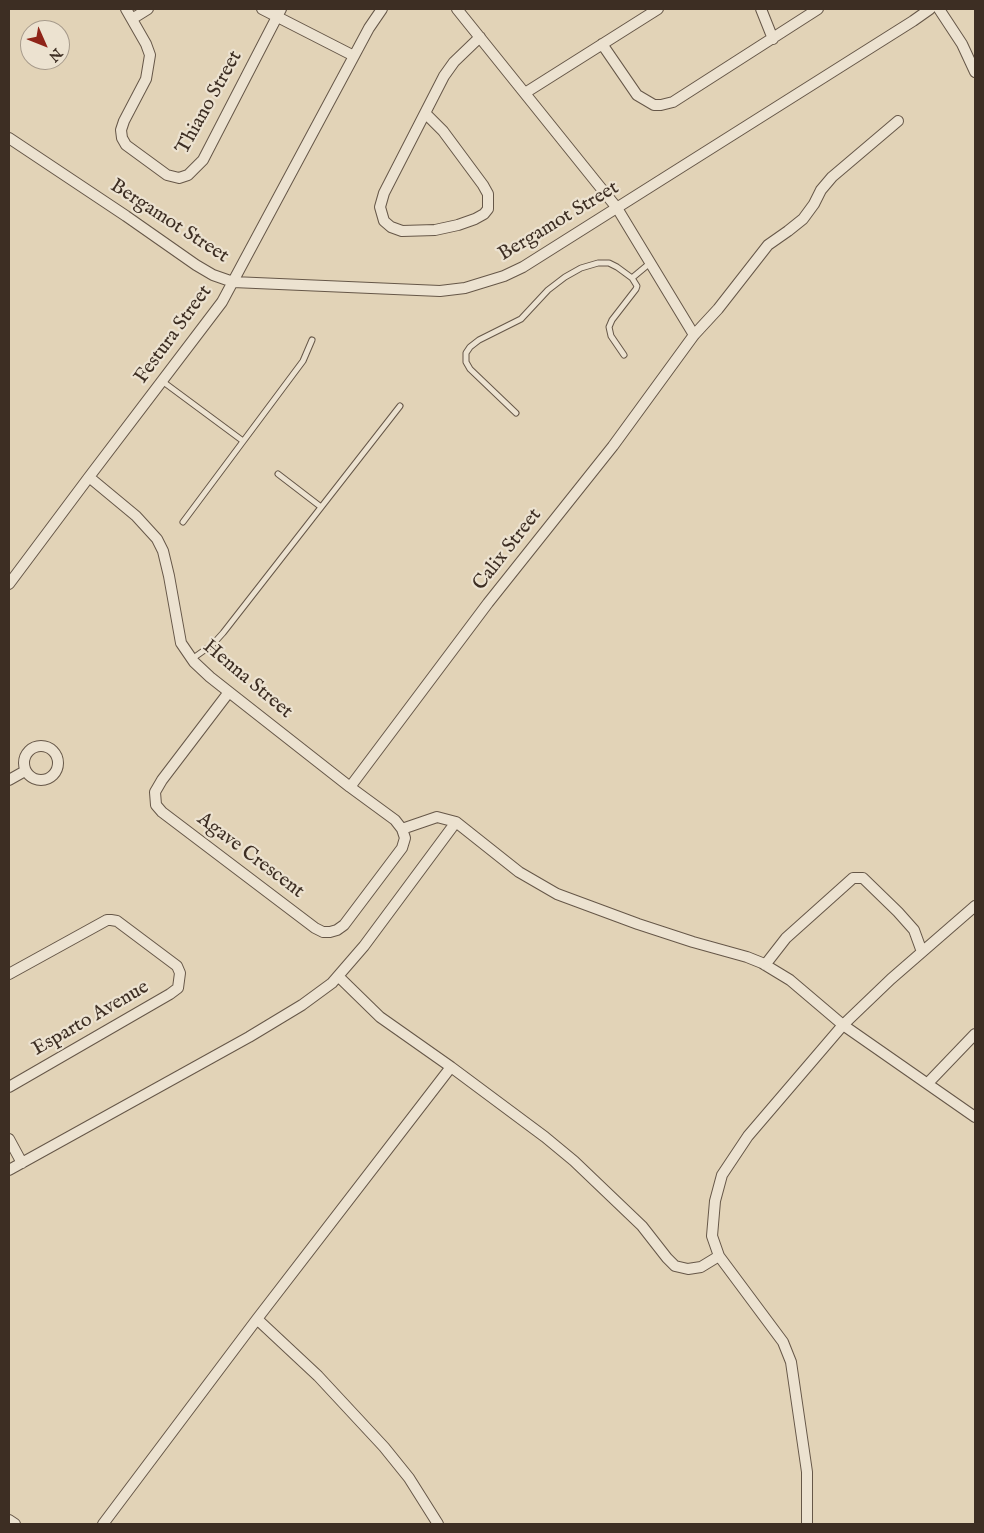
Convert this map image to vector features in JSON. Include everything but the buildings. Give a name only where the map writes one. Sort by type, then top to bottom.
[{"type":"street","name":"Thiano Street","points":[[126,9],[146,44],[150,55],[146,79],[124,121],[121,130],[122,138],[126,145],[167,175],[180,178],[188,175],[203,160],[279,12]]},
{"type":"street","points":[[132,19],[148,9]]},
{"type":"street","points":[[262,9],[279,12],[354,56]]},
{"type":"street","name":"Festura Street","points":[[9,584],[222,302],[373,21],[382,9]]},
{"type":"street","points":[[457,9],[618,208],[694,335]]},
{"type":"street","points":[[526,93],[656,9]]},
{"type":"street","points":[[762,9],[773,39]]},
{"type":"street","points":[[602,44],[638,95],[654,105],[661,105],[673,102],[818,9]]},
{"type":"street","name":"Bergamot Street","points":[[11,138],[196,265],[213,275],[233,282],[440,291],[465,288],[504,276],[523,267],[913,22],[930,9]]},
{"type":"street","points":[[939,9],[962,44],[975,72]]},
{"type":"street","points":[[425,112],[443,130],[483,185],[488,194],[488,209],[484,214],[475,219],[458,225],[435,230],[402,231],[391,227],[384,221],[380,213],[381,201],[425,112],[449,68],[480,37]]},
{"type":"street","name":"Calix Street","points":[[350,787],[488,603],[612,446],[694,335],[718,309],[768,245],[803,219],[821,190],[832,177],[898,121]]},
{"type":"street","name":"Henna Street","points":[[89,476],[136,516],[157,539],[163,551],[169,576],[181,643],[192,659],[210,677],[395,820],[402,828]]},
{"type":"street","name":"Agave Crescent","points":[[229,692],[155,792],[156,805],[162,812],[315,928],[330,932],[344,925],[402,848],[405,838],[402,828]]},
{"type":"street","points":[[9,780],[25,771]]},
{"type":"street","points":[[402,828],[437,818],[456,822],[518,872],[557,894],[638,924],[747,957],[764,965],[802,989],[843,1025],[975,1117]]},
{"type":"street","points":[[9,1170],[249,1037],[302,1005],[332,983],[364,946],[456,822]]},
{"type":"street","points":[[764,965],[786,938],[853,878],[863,878],[898,912],[914,930],[922,952]]},
{"type":"street","points":[[807,1524],[807,1472],[791,1362],[783,1342],[718,1256],[712,1236],[715,1201],[722,1175],[748,1136],[843,1025],[975,906]]},
{"type":"street","name":"Esparto Avenue","points":[[9,974],[107,920],[117,921],[177,966],[180,973],[178,988],[170,994],[9,1087]]},
{"type":"street","points":[[338,976],[380,1017],[451,1067],[574,1161],[642,1226],[675,1266],[688,1269],[701,1267],[718,1256]]},
{"type":"street","points":[[928,1083],[975,1034]]},
{"type":"street","points":[[103,1524],[257,1319],[451,1067]]},
{"type":"street","points":[[9,1139],[22,1162]]},
{"type":"street","points":[[257,1319],[318,1376],[384,1447],[409,1478],[438,1524]]},
{"type":"street","points":[[9,1520],[15,1524]]},
{"type":"lane","points":[[632,278],[650,262]]},
{"type":"lane","points":[[516,413],[470,369],[466,362],[466,353],[479,340],[521,319],[548,290],[581,268],[598,263],[609,263],[632,278],[637,286],[609,327],[611,336],[624,355]]},
{"type":"lane","points":[[182,522],[303,361],[312,340]]},
{"type":"lane","points":[[162,381],[243,441]]},
{"type":"lane","points":[[192,659],[213,644],[224,633],[400,406]]},
{"type":"lane","points":[[278,474],[321,507]]}]
